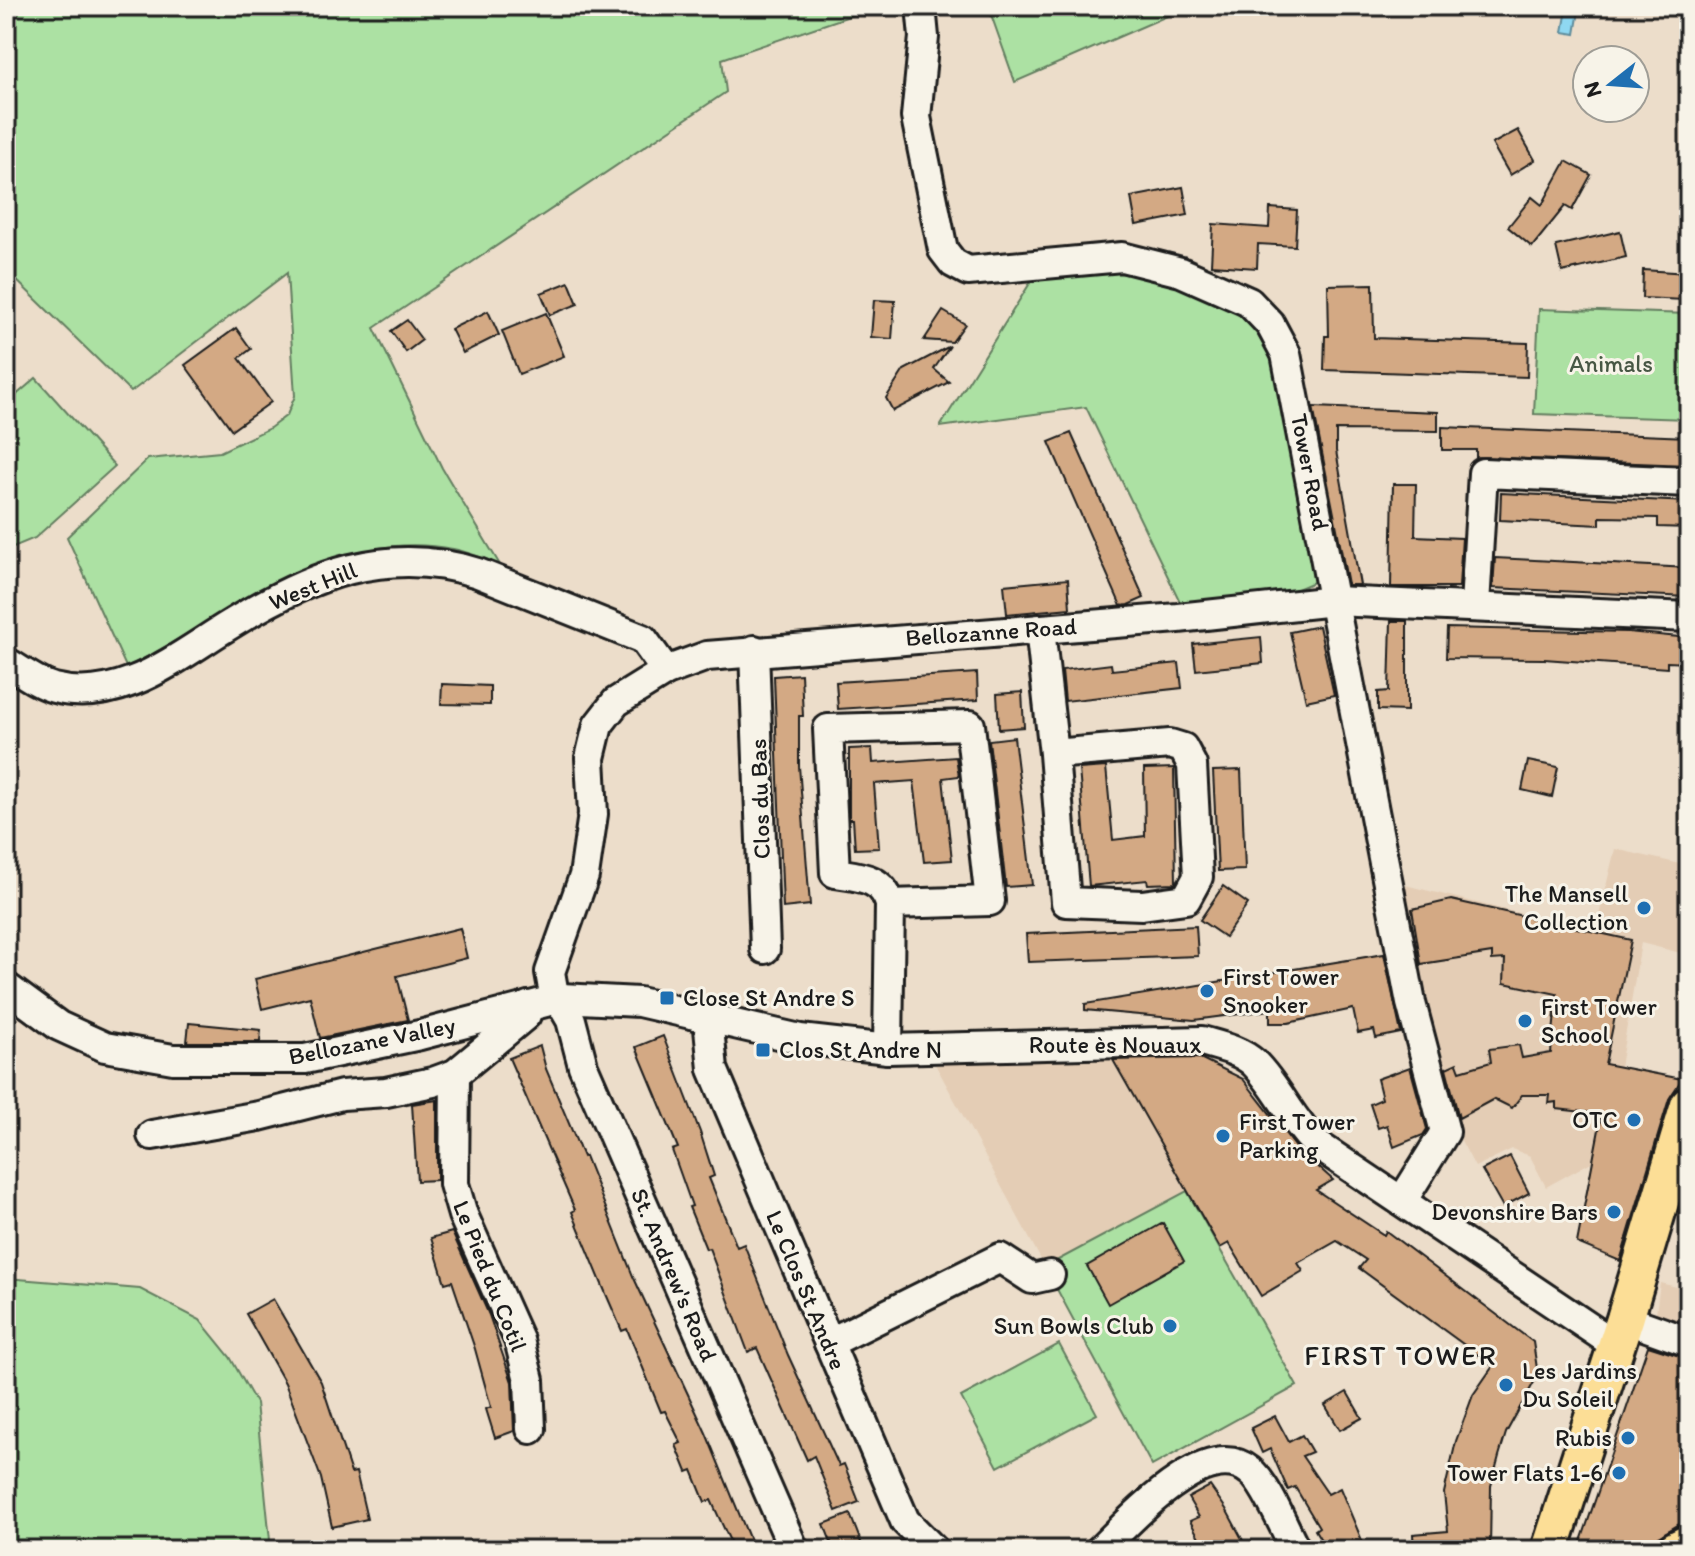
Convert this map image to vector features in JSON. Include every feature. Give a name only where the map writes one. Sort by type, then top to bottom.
[{"type":"main road","points":[[1550,1550],[1621,1332],[1689,1105]]},
{"type":"main road","points":[[1675,1550],[1689,1543]]},
{"type":"street","name":"Tower Road","points":[[921,6],[924,37],[916,117],[943,250],[953,263],[968,271],[1122,257],[1181,272],[1249,302],[1270,324],[1286,354],[1411,1003],[1445,1132],[1402,1201]]},
{"type":"street","points":[[1475,605],[1483,473],[1689,482]]},
{"type":"street","name":"West Hill","points":[[6,662],[51,688],[79,692],[126,684],[161,670],[233,622],[292,591],[351,566],[400,561],[455,566],[478,573],[643,639],[666,671]]},
{"type":"street","name":"Bellozanne Road","points":[[561,998],[553,989],[550,972],[584,876],[593,814],[590,758],[598,725],[616,702],[666,671],[707,656],[1334,601],[1689,617]]},
{"type":"street","points":[[1040,629],[1066,902],[1142,905],[1186,899],[1198,877],[1192,765],[1183,748],[1170,744],[1054,754]]},
{"type":"street","name":"Clos du Bas","points":[[754,650],[765,949]]},
{"type":"street","points":[[888,1049],[890,904],[886,890],[872,880],[835,873],[828,729],[970,725],[990,901],[890,904]]},
{"type":"street","name":"Bellozane Valley","points":[[6,987],[59,1026],[105,1047],[173,1059],[305,1059],[420,1035],[561,998]]},
{"type":"street","name":"Route ès Nouaux","points":[[561,998],[639,1002],[800,1039],[888,1049],[1202,1041],[1236,1051],[1254,1063],[1298,1126],[1316,1144],[1402,1201],[1621,1332],[1689,1342]]},
{"type":"street","name":"St. Andrew's Road","points":[[561,998],[583,1066],[794,1550]]},
{"type":"street","points":[[152,1135],[259,1116],[342,1095],[386,1092],[455,1074],[526,1015],[528,1006]]},
{"type":"street","name":"Le Clos St Andre","points":[[708,1018],[713,1069],[829,1343],[905,1521],[934,1550]]},
{"type":"street","name":"Le Pied du Cotil","points":[[455,1074],[454,1184],[463,1215],[519,1340],[529,1380],[531,1429]]},
{"type":"street","points":[[829,1343],[1000,1258],[1032,1279],[1050,1275]]},
{"type":"street","points":[[1100,1550],[1150,1500],[1217,1460],[1234,1461],[1253,1472],[1296,1550]]},
{"type":"shaded area","name":"First Tower School","points":[[1615,849],[1689,866],[1689,955],[1641,943],[1620,1067],[1609,1065],[1595,1160],[1546,1187],[1530,1156],[1512,1149],[1475,1167],[1456,1131],[1427,1041],[1401,884],[1595,932]]},
{"type":"shaded area","points":[[1109,1052],[1187,1191],[1045,1267],[935,1064],[1029,1062]]},
{"type":"shaded area","points":[[1689,1149],[1689,1210],[1678,1208]]},
{"type":"shaded area","points":[[1660,1283],[1689,1290],[1689,1333],[1655,1320]]},
{"type":"green space","points":[[6,6],[879,6],[722,59],[726,92],[374,328],[442,468],[500,565],[459,550],[418,545],[384,547],[351,554],[287,578],[126,667],[67,537],[148,459],[220,452],[270,428],[287,415],[295,396],[287,273],[131,392],[6,270]]},
{"type":"green space","points":[[988,6],[1190,6],[1015,82]]},
{"type":"green space","points":[[1094,269],[1146,278],[1202,295],[1240,316],[1260,339],[1277,376],[1314,582],[1274,599],[1183,608],[1086,407],[940,427],[1032,280]]},
{"type":"green space","name":"Animals","points":[[1539,309],[1689,314],[1689,419],[1534,414]]},
{"type":"green space","points":[[36,378],[115,466],[35,538],[6,550],[6,404]]},
{"type":"green space","name":"Sun Bowls Club","points":[[1187,1191],[1297,1386],[1152,1466],[1045,1267]]},
{"type":"green space","points":[[6,1278],[140,1289],[200,1320],[230,1357],[256,1403],[271,1550],[6,1550]]},
{"type":"green space","points":[[1059,1344],[1097,1414],[998,1467],[961,1397]]},
{"type":"water","points":[[1567,9],[1579,11],[1575,34],[1563,32]]},
{"type":"building","points":[[1518,130],[1535,160],[1510,175],[1492,144]]},
{"type":"building","points":[[1566,161],[1591,175],[1572,210],[1565,206],[1532,247],[1508,227],[1532,197],[1542,205]]},
{"type":"building","points":[[1183,187],[1188,215],[1136,225],[1131,197]]},
{"type":"building","points":[[1270,208],[1297,210],[1295,246],[1258,244],[1257,268],[1211,265],[1213,224],[1269,228]]},
{"type":"building","points":[[1620,231],[1626,257],[1562,272],[1556,246]]},
{"type":"building","points":[[1643,270],[1687,273],[1685,300],[1642,298]]},
{"type":"building","points":[[569,282],[578,304],[550,315],[541,293]]},
{"type":"building","points":[[1373,284],[1374,338],[1528,343],[1527,377],[1324,370],[1325,336],[1329,336],[1328,285]]},
{"type":"building","points":[[874,300],[895,301],[892,339],[871,337]]},
{"type":"building","points":[[488,311],[499,335],[463,353],[451,329]]},
{"type":"building","points":[[943,311],[965,324],[952,342],[924,340]]},
{"type":"building","points":[[546,313],[564,356],[519,374],[502,331]]},
{"type":"building","points":[[407,320],[422,340],[406,352],[391,331]]},
{"type":"building","points":[[236,328],[251,349],[239,358],[271,402],[232,430],[185,365]]},
{"type":"building","points":[[950,346],[934,369],[949,382],[893,411],[886,398],[904,370]]},
{"type":"building","points":[[1313,407],[1438,412],[1438,431],[1336,430],[1336,451],[1360,585],[1348,585]]},
{"type":"building","points":[[1442,427],[1689,437],[1689,465],[1476,457],[1476,450],[1442,450]]},
{"type":"building","points":[[1071,433],[1144,598],[1128,605],[1121,606],[1049,442]]},
{"type":"building","points":[[1393,484],[1416,484],[1415,536],[1462,538],[1459,587],[1391,587]]},
{"type":"building","points":[[1501,493],[1689,502],[1689,528],[1658,527],[1658,518],[1600,517],[1600,525],[1500,520]]},
{"type":"building","points":[[1495,558],[1689,568],[1689,597],[1493,588]]},
{"type":"building","points":[[1068,579],[1070,608],[1007,614],[1004,585]]},
{"type":"building","points":[[1391,621],[1407,621],[1407,711],[1378,710],[1378,692],[1389,691]]},
{"type":"building","points":[[1319,626],[1334,695],[1306,701],[1290,632]]},
{"type":"building","points":[[1447,628],[1628,632],[1689,638],[1689,663],[1667,662],[1667,668],[1544,659],[1446,658]]},
{"type":"building","points":[[1261,637],[1263,663],[1196,670],[1193,644]]},
{"type":"building","points":[[1179,663],[1182,688],[1065,701],[1062,670],[1111,664],[1112,670]]},
{"type":"building","points":[[977,673],[978,700],[838,709],[836,682]]},
{"type":"building","points":[[801,674],[803,716],[799,716],[799,766],[810,905],[783,908],[774,676]]},
{"type":"building","points":[[442,684],[490,686],[490,705],[441,704]]},
{"type":"building","points":[[1022,692],[1024,727],[999,729],[997,694]]},
{"type":"building","points":[[1014,737],[1032,885],[1006,887],[989,740]]},
{"type":"building","points":[[872,748],[873,763],[956,757],[959,776],[943,778],[952,860],[924,862],[914,781],[874,784],[879,848],[855,849],[853,819],[849,819],[849,749]]},
{"type":"building","points":[[1528,761],[1558,767],[1552,797],[1522,790]]},
{"type":"building","points":[[1106,767],[1113,840],[1145,836],[1144,769],[1174,768],[1176,883],[1148,884],[1147,880],[1089,886],[1079,769]]},
{"type":"building","points":[[1241,770],[1245,870],[1218,871],[1213,771]]},
{"type":"building","points":[[1223,886],[1248,904],[1225,937],[1200,920]]},
{"type":"building","name":"First Tower School","points":[[1451,900],[1631,940],[1605,1064],[1682,1079],[1669,1099],[1620,1261],[1577,1243],[1602,1114],[1557,1109],[1557,1102],[1549,1103],[1550,1095],[1522,1095],[1512,1108],[1494,1099],[1459,1118],[1446,1068],[1457,1063],[1460,1071],[1491,1062],[1489,1049],[1519,1045],[1522,1058],[1551,1053],[1557,994],[1504,983],[1505,959],[1492,960],[1492,953],[1421,964],[1412,909]]},
{"type":"building","points":[[1196,926],[1198,956],[1028,962],[1026,934]]},
{"type":"building","points":[[460,928],[467,958],[397,976],[408,1020],[320,1038],[310,997],[262,1009],[255,979]]},
{"type":"building","points":[[1384,954],[1401,1033],[1376,1038],[1374,1030],[1358,1033],[1353,1009],[1288,1023],[1270,1023],[1270,1010],[1194,1020],[1085,1010],[1085,1004]]},
{"type":"building","points":[[189,1023],[261,1030],[260,1042],[187,1042]]},
{"type":"building","points":[[663,1036],[700,1132],[714,1176],[709,1178],[737,1247],[744,1244],[788,1355],[839,1466],[844,1464],[859,1502],[836,1511],[814,1456],[807,1460],[757,1348],[748,1352],[709,1248],[706,1249],[689,1207],[692,1206],[672,1150],[678,1148],[636,1047]]},
{"type":"building","points":[[540,1046],[546,1069],[633,1276],[706,1433],[754,1550],[734,1550],[711,1500],[705,1502],[692,1470],[687,1472],[676,1445],[681,1443],[665,1411],[661,1412],[627,1329],[622,1331],[606,1294],[572,1212],[575,1210],[509,1058]]},
{"type":"building","points":[[1200,1058],[1243,1079],[1295,1146],[1333,1180],[1316,1190],[1384,1235],[1386,1231],[1533,1342],[1538,1375],[1506,1433],[1491,1486],[1490,1550],[1414,1550],[1413,1534],[1448,1531],[1444,1493],[1456,1441],[1473,1395],[1493,1366],[1359,1268],[1366,1260],[1337,1241],[1298,1263],[1303,1271],[1261,1296],[1229,1243],[1220,1248],[1113,1060]]},
{"type":"building","points":[[1410,1067],[1427,1129],[1423,1135],[1394,1147],[1387,1125],[1378,1128],[1370,1104],[1382,1099],[1377,1079]]},
{"type":"building","points":[[437,1100],[437,1180],[417,1181],[412,1104]]},
{"type":"building","points":[[1510,1156],[1529,1193],[1503,1207],[1482,1170]]},
{"type":"building","points":[[1163,1223],[1184,1261],[1108,1304],[1087,1266]]},
{"type":"building","points":[[452,1232],[489,1315],[512,1382],[514,1431],[495,1438],[486,1409],[491,1407],[475,1349],[452,1281],[445,1283],[431,1238]]},
{"type":"building","points":[[273,1299],[321,1382],[351,1473],[356,1472],[367,1519],[332,1527],[321,1478],[285,1383],[246,1314]]},
{"type":"building","points":[[1648,1346],[1689,1359],[1689,1518],[1637,1550],[1578,1550]]},
{"type":"building","points":[[1347,1392],[1362,1418],[1340,1430],[1325,1405]]},
{"type":"building","points":[[1275,1416],[1289,1442],[1302,1435],[1312,1452],[1302,1456],[1328,1494],[1340,1488],[1366,1550],[1327,1550],[1315,1530],[1319,1527],[1295,1487],[1288,1490],[1270,1449],[1262,1453],[1251,1428]]},
{"type":"building","points":[[1210,1486],[1248,1550],[1206,1550],[1190,1521],[1199,1517],[1188,1498]]},
{"type":"building","points":[[850,1514],[864,1550],[834,1550],[824,1524]]},
{"type":"place","name":"The Mansell Collection","points":[[1644,908]]},
{"type":"place","name":"First Tower Snooker","points":[[1207,991]]},
{"type":"place","name":"Close St Andre S","points":[[667,998]]},
{"type":"place","name":"First Tower School","points":[[1525,1021]]},
{"type":"place","name":"Clos St Andre N","points":[[763,1050]]},
{"type":"place","name":"OTC","points":[[1634,1120]]},
{"type":"place","name":"First Tower Parking","points":[[1223,1136]]},
{"type":"place","name":"Devonshire Bars","points":[[1614,1212]]},
{"type":"place","name":"Sun Bowls Club","points":[[1170,1326]]},
{"type":"place","name":"Les Jardins Du Soleil","points":[[1506,1385]]},
{"type":"place","name":"Rubis","points":[[1628,1438]]},
{"type":"place","name":"Tower Flats 1-6","points":[[1619,1473]]},
{"type":"district","name":"FIRST TOWER","points":[[1401,1355]]}]
